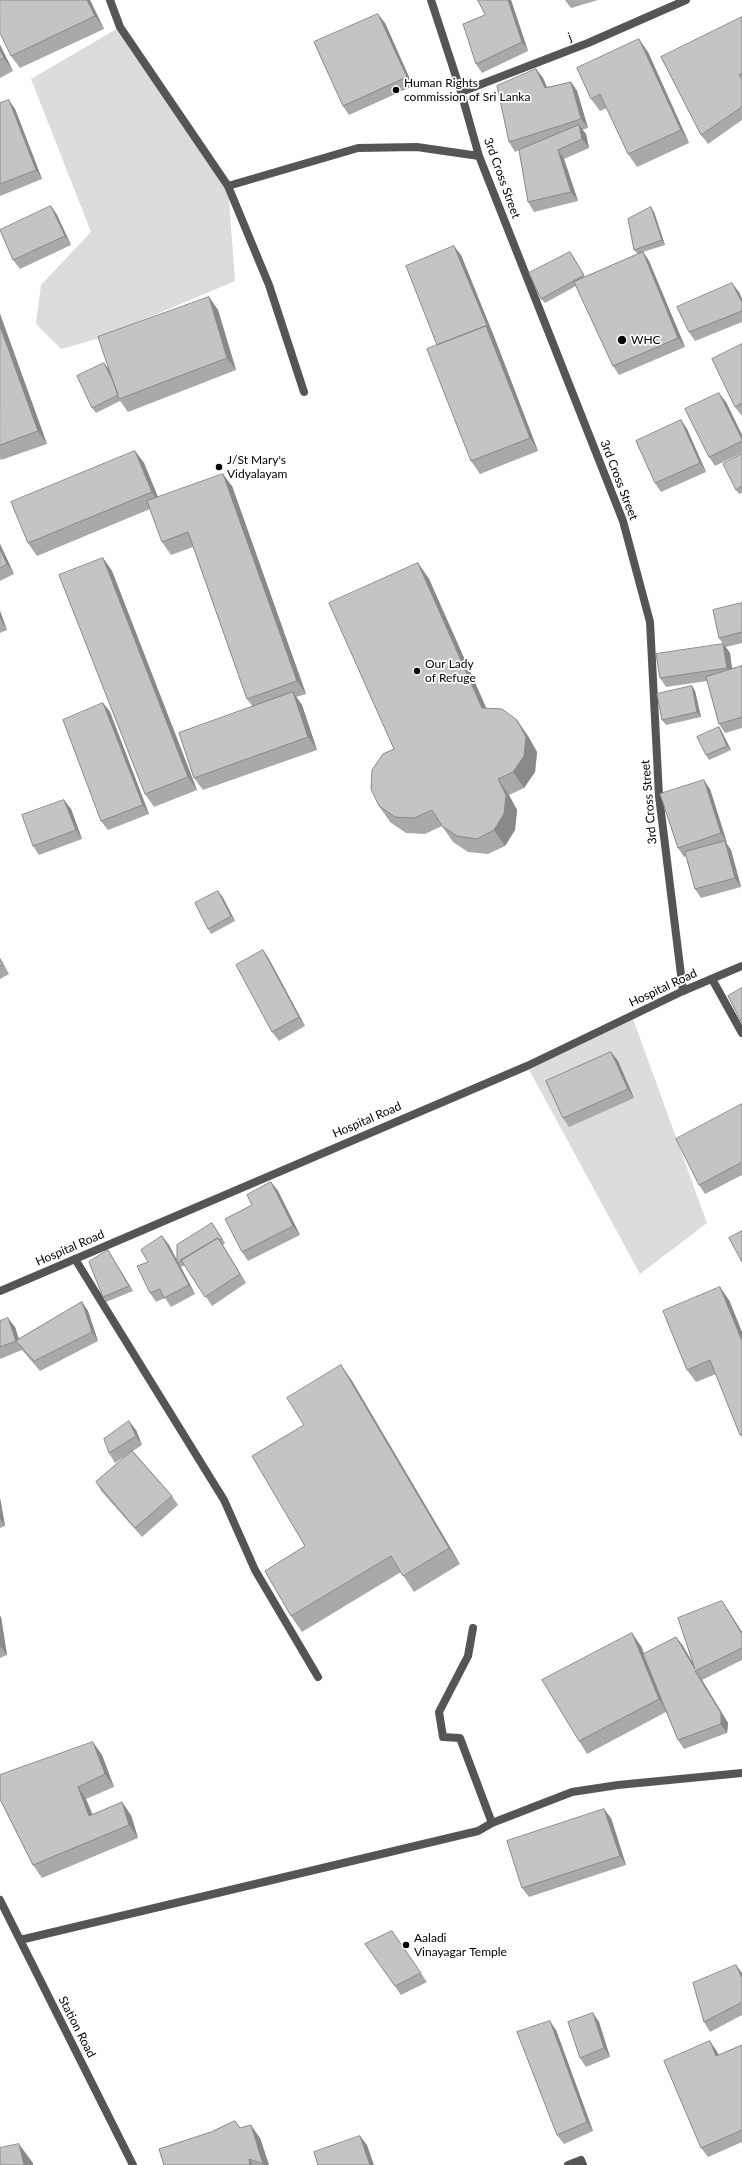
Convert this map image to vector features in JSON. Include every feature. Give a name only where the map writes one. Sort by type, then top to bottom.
[{"type":"street","points":[[110,0],[120,27],[228,186],[269,286],[304,392]]},
{"type":"street","name":"3rd Cross Street","points":[[431,0],[461,92],[479,156],[623,521],[650,622],[659,796],[683,991]]},
{"type":"street","name":"j","points":[[461,92],[588,43],[686,0]]},
{"type":"street","points":[[228,186],[358,148],[417,147],[479,156]]},
{"type":"street","name":"Hospital Road","points":[[0,1292],[527,1066],[683,991],[742,966]]},
{"type":"street","points":[[712,979],[742,1033]]},
{"type":"street","points":[[75,1259],[224,1500],[255,1570],[318,1677]]},
{"type":"street","points":[[473,1628],[468,1656],[439,1712],[443,1737],[460,1738],[492,1823]]},
{"type":"street","points":[[20,1940],[478,1831],[492,1823],[572,1792],[618,1784],[742,1773]]},
{"type":"street","name":"Station Road","points":[[0,1900],[132,2165]]},
{"type":"street","points":[[568,2165],[581,2160],[583,2165]]},
{"type":"shaded area","points":[[120,27],[228,186],[235,281],[100,338],[61,349],[36,324],[41,285],[91,232],[31,79]]},
{"type":"shaded area","points":[[632,1016],[707,1223],[640,1274],[527,1066]]},
{"type":"building","points":[[0,0],[87,0],[95,16],[11,56],[0,33]]},
{"type":"building","points":[[478,0],[508,0],[522,42],[476,64],[463,24],[485,15]]},
{"type":"building","points":[[378,14],[407,77],[343,106],[314,42]]},
{"type":"building","points":[[742,17],[742,73],[739,75],[742,79],[742,107],[701,135],[661,57]]},
{"type":"building","points":[[639,39],[681,130],[628,154],[600,94],[591,99],[577,68]]},
{"type":"building","points":[[0,50],[4,58],[0,60]]},
{"type":"building","points":[[536,69],[545,88],[571,82],[581,119],[509,142],[497,86]]},
{"type":"building","points":[[9,100],[36,170],[0,184],[0,103]]},
{"type":"building","points":[[579,125],[582,139],[558,150],[571,192],[528,202],[519,150]]},
{"type":"building","points":[[51,206],[65,236],[13,260],[0,230]]},
{"type":"building","points":[[651,207],[662,240],[634,250],[628,219]]},
{"type":"building","points":[[454,246],[489,330],[486,326],[437,345],[406,266]]},
{"type":"building","points":[[570,252],[584,275],[541,299],[529,273]]},
{"type":"building","points":[[643,252],[678,338],[613,366],[574,282]]},
{"type":"building","points":[[732,283],[742,302],[742,311],[689,332],[677,307]]},
{"type":"building","points":[[209,297],[227,358],[119,399],[98,337]]},
{"type":"building","points":[[0,326],[38,431],[0,445]]},
{"type":"building","points":[[486,326],[530,438],[471,461],[427,349]]},
{"type":"building","points":[[742,344],[742,403],[735,407],[712,359]]},
{"type":"building","points":[[104,363],[118,395],[92,408],[77,376]]},
{"type":"building","points":[[719,393],[742,441],[709,457],[685,409]]},
{"type":"building","points":[[681,420],[700,463],[655,483],[636,441]]},
{"type":"building","points":[[135,451],[152,492],[28,543],[11,502]]},
{"type":"building","points":[[742,454],[742,486],[736,490],[723,464]]},
{"type":"building","points":[[223,474],[297,681],[247,699],[188,532],[162,542],[147,501]]},
{"type":"building","points":[[0,549],[7,564],[0,568]]},
{"type":"building","points":[[103,558],[188,777],[145,794],[59,575]]},
{"type":"building","name":"Our Lady of Refuge","points":[[418,563],[482,708],[502,709],[517,720],[526,737],[524,756],[513,772],[498,779],[506,795],[504,814],[494,830],[477,839],[457,836],[442,826],[432,810],[414,818],[395,817],[379,806],[371,789],[372,770],[383,754],[394,749],[329,603]]},
{"type":"building","points":[[742,603],[742,632],[719,638],[713,610]]},
{"type":"building","points":[[723,644],[727,668],[660,678],[656,654]]},
{"type":"building","points":[[742,666],[742,717],[719,724],[706,677]]},
{"type":"building","points":[[692,686],[697,712],[662,720],[657,694]]},
{"type":"building","points":[[293,692],[308,737],[194,778],[179,733]]},
{"type":"building","points":[[103,703],[143,805],[101,821],[63,720]]},
{"type":"building","points":[[719,727],[727,746],[706,755],[697,737]]},
{"type":"building","points":[[704,780],[721,833],[678,848],[660,794]]},
{"type":"building","points":[[64,800],[76,830],[33,846],[22,815]]},
{"type":"building","points":[[725,841],[735,878],[695,889],[685,852]]},
{"type":"building","points":[[218,891],[231,916],[208,929],[195,903]]},
{"type":"building","points":[[263,950],[299,1017],[272,1032],[236,965]]},
{"type":"building","points":[[742,988],[742,1023],[728,996]]},
{"type":"building","points":[[611,1052],[628,1089],[563,1118],[546,1081]]},
{"type":"building","points":[[742,1104],[742,1162],[699,1185],[676,1139]]},
{"type":"building","points":[[271,1182],[293,1226],[242,1252],[225,1219],[252,1205],[247,1195]]},
{"type":"building","points":[[212,1223],[222,1239],[219,1240],[218,1238],[177,1263],[177,1245]]},
{"type":"building","points":[[742,1231],[742,1262],[729,1238]]},
{"type":"building","points":[[162,1236],[189,1285],[164,1298],[160,1289],[150,1293],[137,1266],[148,1262],[141,1250]]},
{"type":"building","points":[[218,1238],[240,1274],[205,1297],[181,1260]]},
{"type":"building","points":[[108,1250],[129,1286],[103,1297],[89,1262]]},
{"type":"building","points":[[720,1287],[742,1341],[742,1434],[740,1435],[710,1360],[687,1370],[663,1311]]},
{"type":"building","points":[[82,1302],[92,1332],[34,1361],[16,1341]]},
{"type":"building","points":[[8,1318],[16,1341],[0,1347],[0,1321]]},
{"type":"building","points":[[341,1365],[449,1548],[403,1576],[391,1556],[291,1616],[265,1571],[305,1546],[252,1456],[304,1425],[287,1398]]},
{"type":"building","points":[[129,1421],[136,1436],[109,1453],[104,1439]]},
{"type":"building","points":[[132,1451],[172,1496],[135,1528],[96,1482]]},
{"type":"building","points":[[722,1601],[742,1634],[742,1648],[695,1671],[721,1713],[721,1724],[678,1740],[643,1654],[676,1637],[695,1669],[678,1618]]},
{"type":"building","points":[[632,1633],[659,1699],[579,1741],[542,1680]]},
{"type":"building","points":[[93,1742],[105,1774],[78,1787],[89,1816],[122,1802],[129,1825],[33,1865],[0,1799],[0,1775]]},
{"type":"building","points":[[604,1809],[620,1856],[522,1888],[507,1841]]},
{"type":"building","points":[[392,1931],[421,1973],[395,1986],[365,1944]]},
{"type":"building","points":[[736,1965],[742,1978],[742,2002],[704,2022],[693,1983]]},
{"type":"building","points":[[593,2013],[604,2048],[580,2058],[568,2022]]},
{"type":"building","points":[[550,2021],[587,2122],[557,2135],[517,2032]]},
{"type":"building","points":[[710,2041],[716,2056],[742,2045],[742,2130],[701,2148],[664,2061]]},
{"type":"building","points":[[235,2121],[240,2128],[251,2125],[263,2164],[249,2159],[250,2165],[164,2165],[159,2149],[211,2132]]},
{"type":"building","points":[[360,2136],[370,2165],[318,2165],[314,2152]]},
{"type":"building","points":[[19,2144],[24,2165],[0,2165],[0,2148]]},
{"type":"place","name":"Human Rights commission of Sri Lanka","points":[[396,90]]},
{"type":"place","name":"WHC","points":[[622,340]]},
{"type":"place","name":"J/St Mary's Vidyalayam","points":[[219,467]]},
{"type":"place","name":"Our Lady of Refuge","points":[[417,671]]},
{"type":"place","name":"Aaladi Vinayagar Temple","points":[[406,1945]]}]
